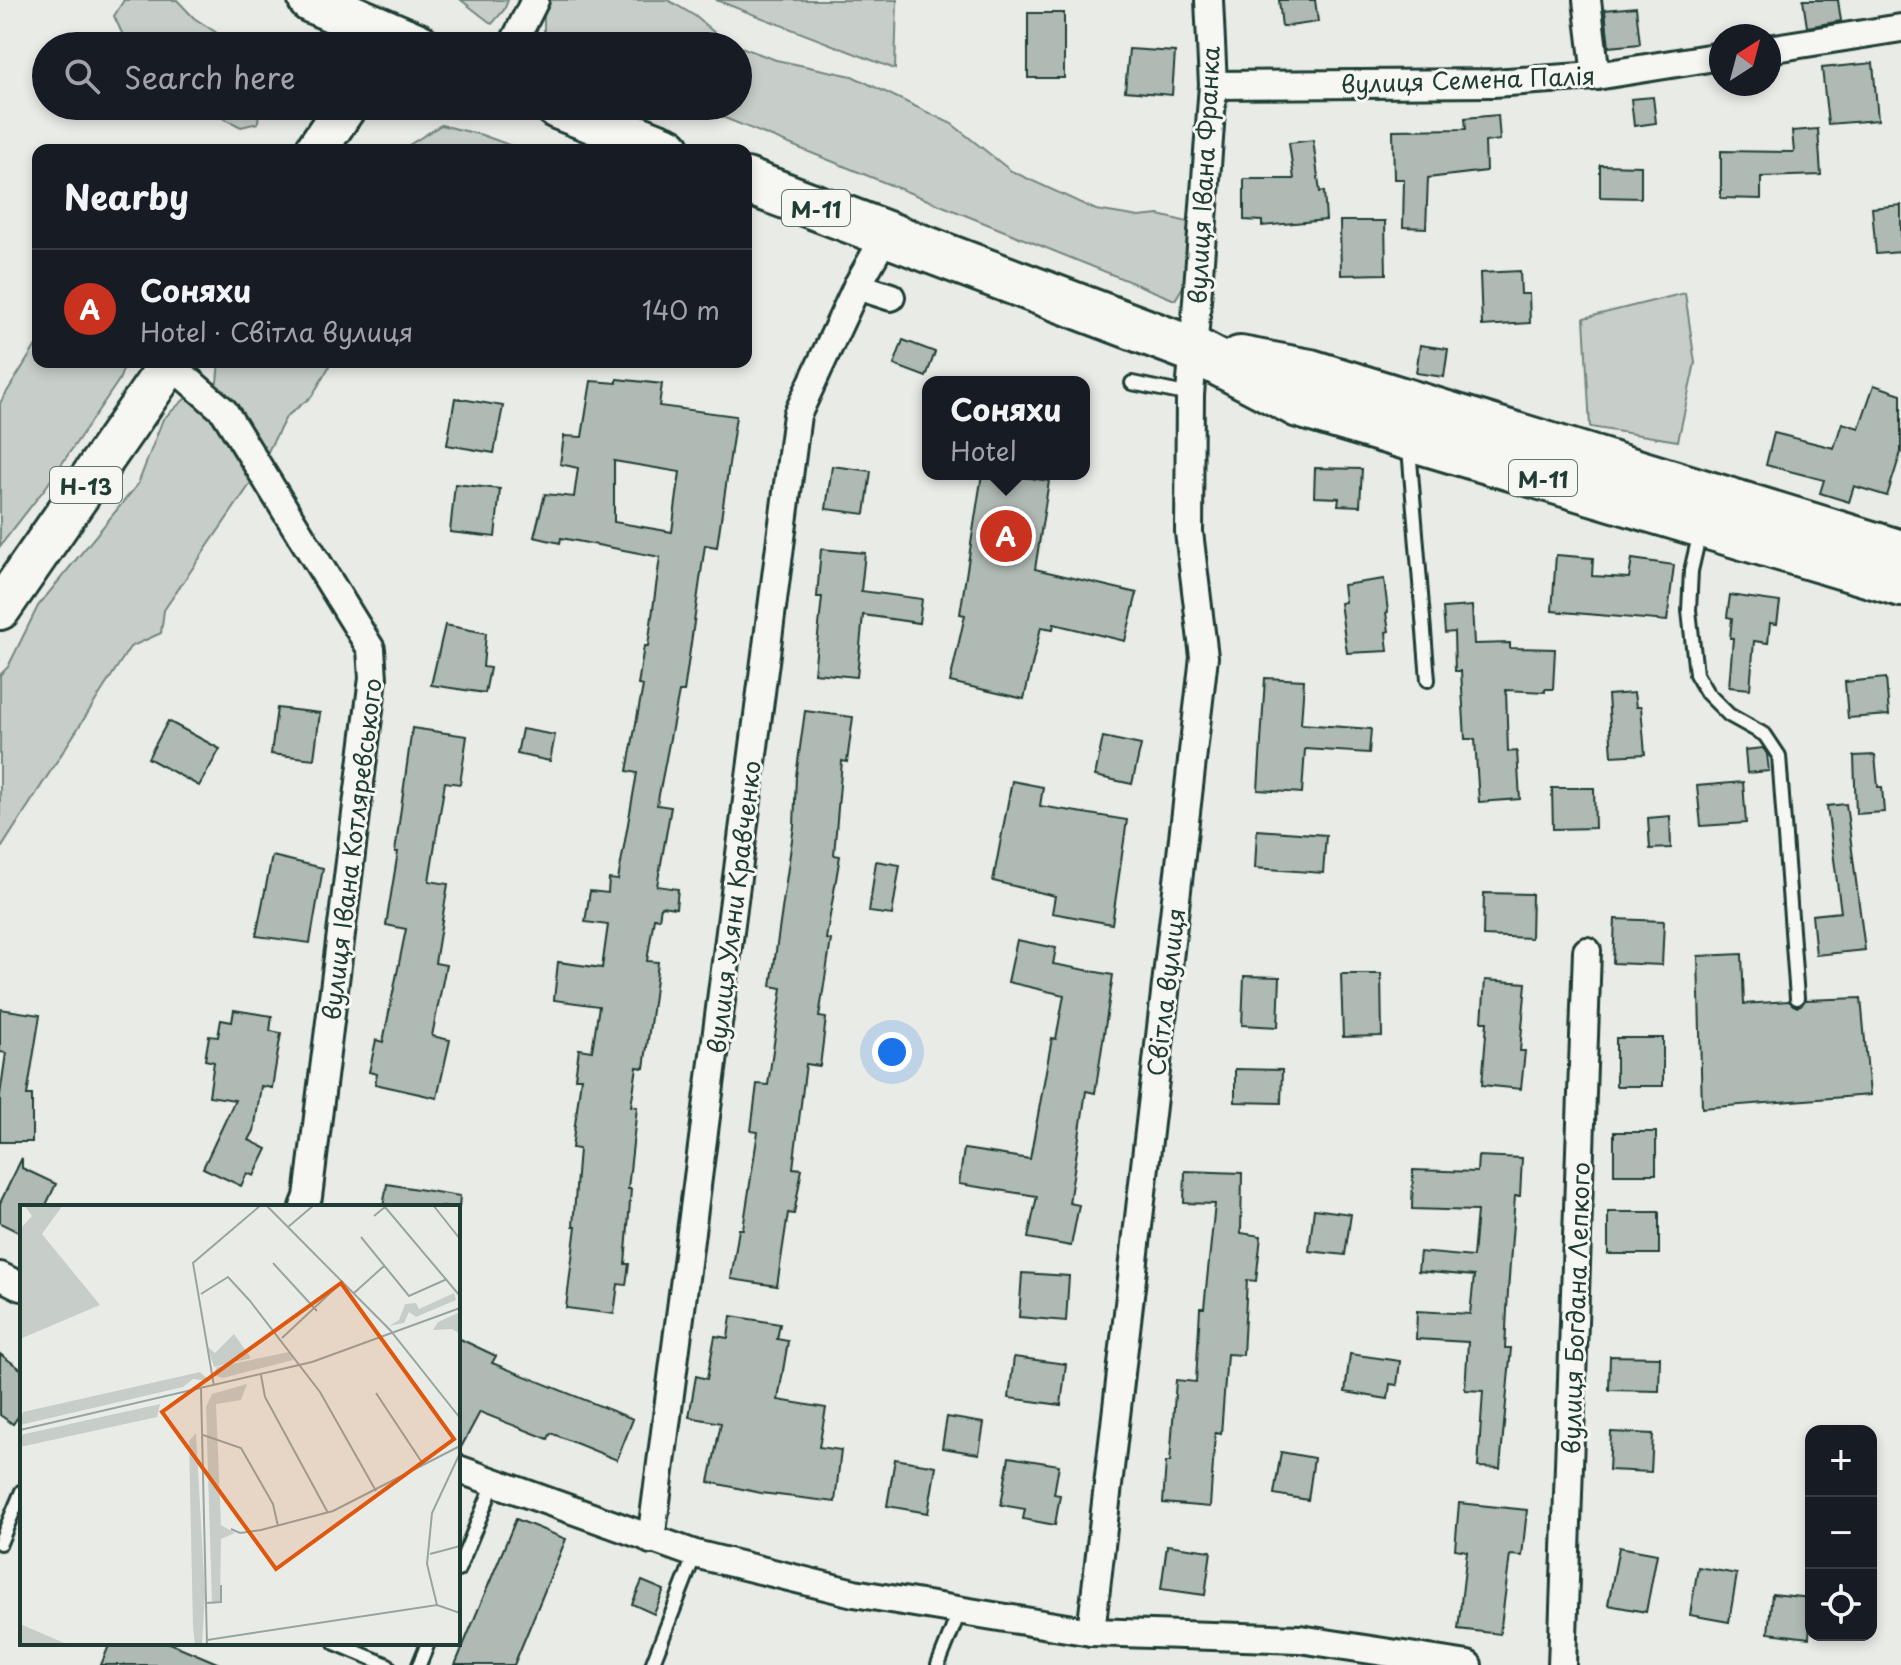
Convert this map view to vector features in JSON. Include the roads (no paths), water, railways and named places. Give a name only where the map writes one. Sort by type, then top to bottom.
[{"type":"highway","points":[[311,0],[377,32]]},
{"type":"highway","points":[[592,120],[653,144]]},
{"type":"highway","name":"М-11","points":[[752,183],[1194,350],[1299,405],[1901,584]]},
{"type":"highway","name":"М-11","points":[[1194,350],[1310,372],[1901,553]]},
{"type":"main road","points":[[320,144],[336,120]]},
{"type":"main road","name":"Н-13","points":[[0,609],[168,368]]},
{"type":"street","points":[[519,32],[535,0]]},
{"type":"street","name":"вулиця Івана Франка","points":[[1194,350],[1213,85],[1209,0]]},
{"type":"street","points":[[1587,0],[1596,76]]},
{"type":"street","points":[[1781,47],[1901,28]]},
{"type":"street","name":"вулиця Семена Палія","points":[[1213,85],[1493,83],[1596,76],[1709,58]]},
{"type":"street","name":"вулиця Уляни Кравченко","points":[[651,1540],[797,415],[857,286],[886,235]]},
{"type":"street","points":[[857,286],[891,297]]},
{"type":"street","name":"Світла вулиця","points":[[1091,1632],[1204,657],[1189,532],[1190,395],[1194,350]]},
{"type":"street","name":"вулиця Івана Котляревського","points":[[177,368],[224,411],[371,649],[373,678],[305,1205]]},
{"type":"street","name":"вулиця Богдана Лепкого","points":[[1562,1665],[1587,951]]},
{"type":"street","points":[[0,1276],[20,1286]]},
{"type":"street","points":[[460,1470],[695,1554],[854,1593],[1091,1632],[1300,1639],[1468,1665]]},
{"type":"lane","points":[[1132,383],[1190,395]]},
{"type":"lane","points":[[1408,437],[1428,680]]},
{"type":"lane","points":[[1702,525],[1690,584],[1689,610],[1696,674],[1707,693],[1729,715],[1765,735],[1779,756],[1797,998]]},
{"type":"lane","points":[[460,1565],[494,1483]]},
{"type":"lane","points":[[0,1543],[4,1523],[20,1495]]},
{"type":"lane","points":[[652,1665],[695,1554]]},
{"type":"lane","points":[[938,1665],[960,1610]]},
{"type":"lane","points":[[340,1645],[388,1665]]},
{"type":"lane","points":[[419,1665],[427,1645]]},
{"type":"place","name":"Соняхи","points":[[1006,536]]}]
